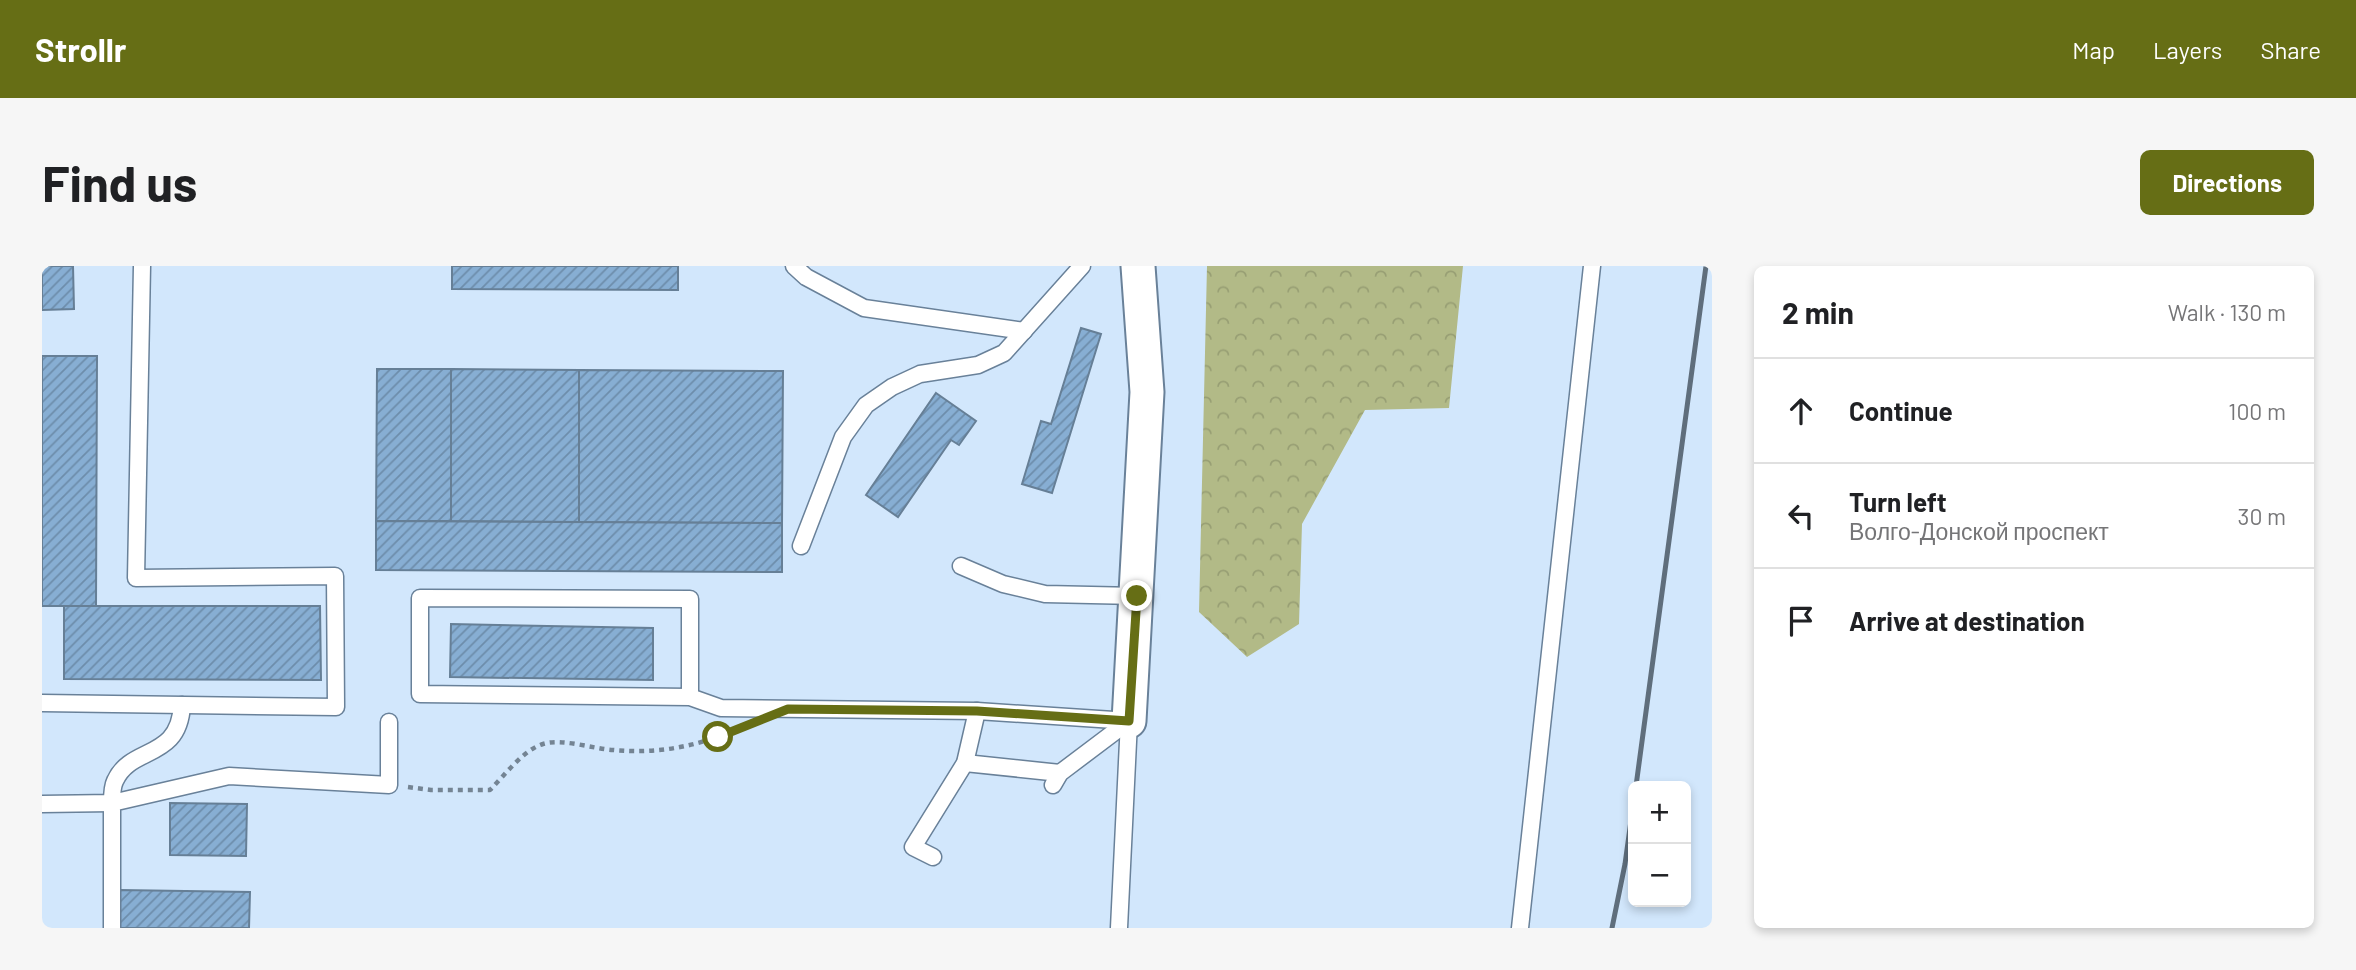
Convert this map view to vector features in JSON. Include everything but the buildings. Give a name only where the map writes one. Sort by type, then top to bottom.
[{"type":"street","points":[[1129,721],[1147,392],[1138,266]]},
{"type":"lane","points":[[42,704],[336,707],[335,576],[135,578],[142,266]]},
{"type":"lane","points":[[794,266],[806,276],[864,308],[1024,331]]},
{"type":"lane","points":[[801,546],[843,437],[866,405],[892,387],[920,374],[978,365],[1004,353],[1082,266]]},
{"type":"lane","points":[[1520,928],[1592,266]]},
{"type":"lane","points":[[961,566],[1003,584],[1045,594],[1137,596]]},
{"type":"lane","points":[[690,697],[690,599],[420,597],[420,694],[690,697],[721,708],[977,711],[1129,721]]},
{"type":"lane","points":[[112,928],[114,782],[124,766],[163,745],[175,733],[181,720],[182,705]]},
{"type":"lane","points":[[933,857],[913,847],[965,762],[977,711]]},
{"type":"lane","points":[[965,762],[1056,779],[1129,721]]},
{"type":"lane","points":[[1119,928],[1129,721]]},
{"type":"lane","points":[[42,804],[112,803],[229,776],[390,785],[389,722]]},
{"type":"path","points":[[390,785],[431,790],[490,790],[528,752],[544,744],[587,745],[610,750],[650,752],[682,748],[741,728]]},
{"type":"green space","points":[[1207,266],[1463,266],[1449,408],[1365,410],[1302,524],[1299,624],[1247,657],[1199,612]]},
{"type":"railway","points":[[1637,781],[1706,266]]},
{"type":"railway","points":[[1612,928],[1628,842]]},
{"type":"route","points":[[718,737],[788,709],[977,711],[1129,721],[1137,596]]}]
